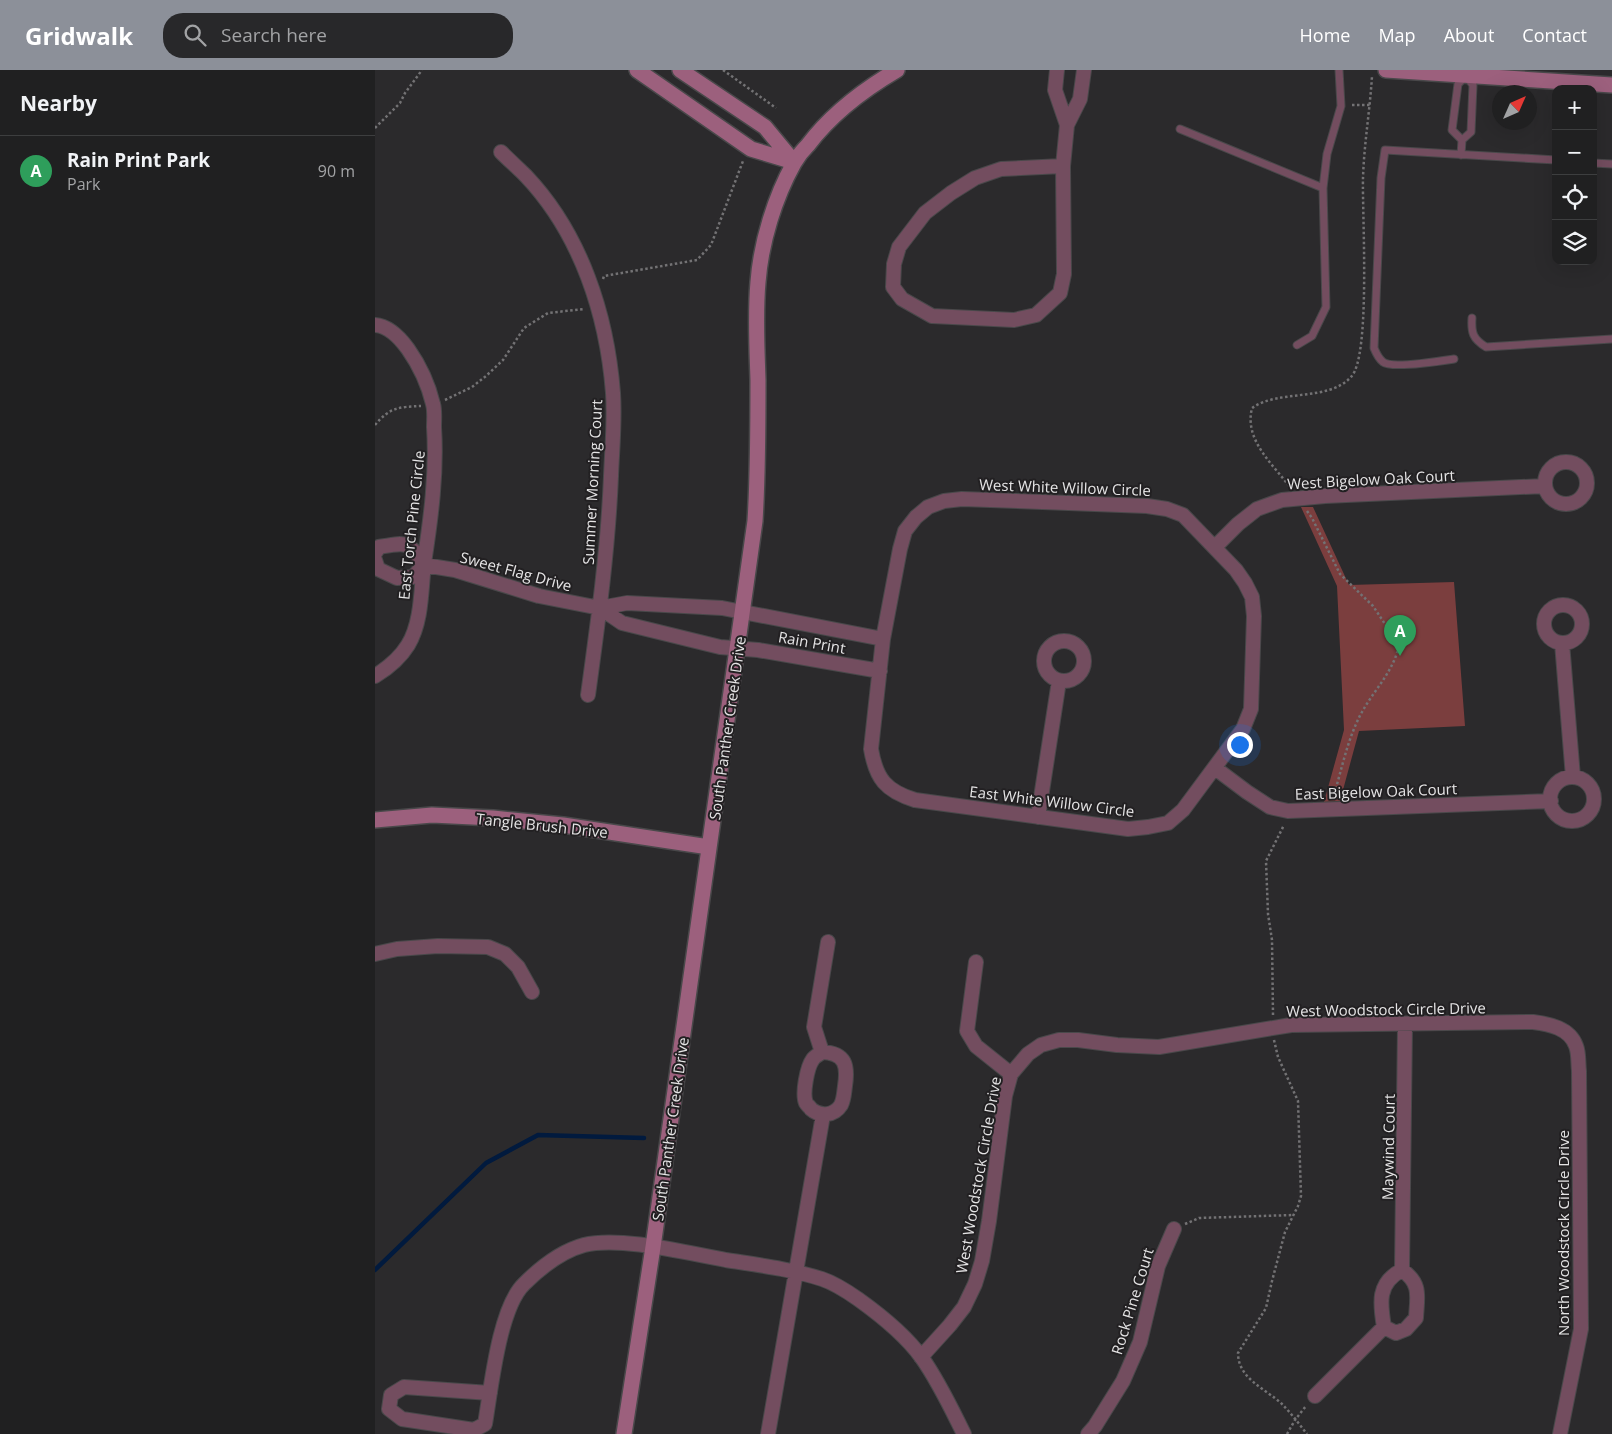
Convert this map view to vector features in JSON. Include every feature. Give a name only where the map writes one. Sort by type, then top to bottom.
[{"type":"street","points":[[637,70],[751,149],[794,162]]},
{"type":"street","points":[[680,70],[765,127],[794,162]]},
{"type":"street","name":"South Panther Creek Drive","points":[[624,1434],[653,1247],[755,521],[757,488],[756,343],[758,281],[767,230],[777,199],[794,162],[814,136],[838,111],[864,90],[897,70]]},
{"type":"street","points":[[1057,70],[1055,90],[1067,125]]},
{"type":"street","points":[[1063,166],[1001,169],[975,178],[951,192],[925,213],[899,247],[894,264],[893,288],[902,298],[932,316],[1014,320],[1036,315],[1060,293],[1064,274],[1063,166],[1067,125],[1080,99],[1084,70]]},
{"type":"street","points":[[1386,70],[1467,73],[1612,85]]},
{"type":"street","name":"Summer Morning Court","points":[[501,152],[527,177],[568,234],[582,263],[604,328],[613,394],[610,511],[600,608],[588,695]]},
{"type":"street","name":"East Torch Pine Circle","points":[[375,325],[381,326],[401,338],[426,378],[434,406],[435,442],[432,504],[420,603],[415,628],[409,645],[393,663],[375,676]]},
{"type":"street","name":"West Bigelow Oak Court","points":[[1215,547],[1238,524],[1257,509],[1282,500],[1334,495],[1545,486]]},
{"type":"street","name":"West White Willow Circle","points":[[883,639],[905,531],[916,517],[928,507],[943,501],[971,500],[1147,506],[1167,508],[1183,515],[1236,570],[1245,583],[1251,597],[1254,616],[1253,650]]},
{"type":"street","points":[[375,554],[379,546],[400,543],[411,546],[424,565],[413,577],[397,578],[378,570],[375,560]]},
{"type":"street","name":"Sweet Flag Drive","points":[[424,565],[464,573],[539,596],[600,608],[627,604],[722,608],[743,613]]},
{"type":"street","name":"Sweet Flag Drive","points":[[600,608],[622,623],[720,647],[738,648]]},
{"type":"street","name":"Rain Print","points":[[743,613],[883,639]]},
{"type":"street","name":"East White Willow Circle","points":[[883,639],[871,749],[874,767],[884,782],[898,794],[915,800],[1128,829],[1168,822],[1183,810],[1243,729],[1251,709],[1253,650]]},
{"type":"street","points":[[1562,643],[1573,777]]},
{"type":"street","name":"Rain Print","points":[[738,648],[880,671]]},
{"type":"street","points":[[1038,817],[1059,680]]},
{"type":"street","name":"East Bigelow Oak Court","points":[[1215,768],[1270,807],[1288,811],[1551,801]]},
{"type":"street","points":[[1573,777],[1581,779],[1588,784],[1593,793],[1594,805],[1586,817],[1572,821],[1564,820],[1558,815],[1553,809],[1551,801],[1555,786],[1565,779],[1573,777]]},
{"type":"street","name":"Tangle Brush Drive","points":[[375,820],[433,815],[493,818],[563,825],[709,847]]},
{"type":"street","points":[[822,1052],[814,1027],[827,942]]},
{"type":"street","points":[[375,954],[397,949],[439,946],[489,947],[505,954],[518,966],[532,992]]},
{"type":"street","points":[[976,962],[967,1031],[976,1046],[1011,1074]]},
{"type":"street","name":"West Woodstock Circle Drive","points":[[921,1357],[950,1325],[964,1306],[975,1284],[982,1261],[989,1221],[1005,1096],[1011,1074],[1028,1054],[1041,1045],[1059,1040],[1078,1040],[1117,1045],[1159,1047],[1291,1025],[1336,1024],[1405,1025],[1533,1022],[1552,1025],[1568,1034]]},
{"type":"street","name":"Maywind Court","points":[[1402,1270],[1405,1025]]},
{"type":"street","name":"North Woodstock Circle Drive","points":[[1560,1434],[1581,1329],[1579,1071],[1576,1046],[1568,1034]]},
{"type":"street","points":[[822,1052],[831,1052],[845,1062],[847,1073],[843,1099],[839,1108],[823,1115],[814,1112],[806,1104],[804,1094],[808,1070],[813,1058],[822,1052]]},
{"type":"street","points":[[768,1434],[823,1115]]},
{"type":"street","name":"Rock Pine Court","points":[[1088,1434],[1123,1381],[1140,1342],[1158,1266],[1174,1228]]},
{"type":"street","points":[[491,1393],[405,1386],[391,1395],[389,1409],[402,1419],[474,1430],[485,1424],[491,1393],[502,1330],[511,1303],[522,1285],[563,1254],[584,1245],[613,1242],[653,1247],[797,1272],[824,1280],[856,1298],[881,1317],[921,1357],[946,1398],[963,1434]]},
{"type":"street","points":[[1402,1270],[1412,1277],[1417,1290],[1416,1318],[1406,1328],[1396,1333],[1384,1327],[1380,1306],[1384,1288],[1393,1275],[1402,1270]]},
{"type":"street","points":[[1315,1396],[1384,1327]]},
{"type":"lane","points":[[1297,345],[1312,336],[1325,307],[1323,188],[1327,154],[1341,106],[1339,70]]},
{"type":"lane","points":[[1461,155],[1462,140],[1471,132],[1473,85],[1467,73],[1459,84],[1453,130],[1462,140]]},
{"type":"lane","points":[[1181,129],[1323,188]]},
{"type":"lane","points":[[1454,360],[1394,365],[1384,363],[1374,348],[1381,178],[1385,150],[1552,160]]},
{"type":"lane","points":[[1597,163],[1612,164]]},
{"type":"lane","points":[[1472,318],[1471,330],[1477,342],[1486,347],[1612,339]]},
{"type":"path","points":[[375,128],[400,103],[422,70]]},
{"type":"path","points":[[723,70],[776,108]]},
{"type":"path","points":[[1333,809],[1334,795],[1349,745],[1362,712],[1397,656],[1399,645],[1373,606],[1340,574],[1312,518],[1263,455],[1254,437],[1249,419],[1252,408],[1258,404],[1271,400],[1322,392],[1341,384],[1351,377],[1356,370],[1360,354],[1364,296],[1363,177],[1373,70]]},
{"type":"path","points":[[1341,106],[1370,105]]},
{"type":"path","points":[[375,425],[384,414],[401,407],[434,406],[473,387],[503,360],[523,328],[548,313],[585,309],[595,297],[604,276],[697,260],[711,245],[743,161]]},
{"type":"path","points":[[1288,811],[1285,824],[1266,861],[1268,914],[1272,940],[1275,1047],[1299,1101],[1301,1196],[1285,1232],[1266,1308],[1238,1353],[1238,1360],[1240,1367],[1251,1380],[1282,1404],[1307,1434]]},
{"type":"path","points":[[1174,1228],[1199,1218],[1293,1215]]},
{"type":"path","points":[[1287,1434],[1295,1420],[1315,1396]]},
{"type":"shaded area","points":[[1301,507],[1313,507],[1349,585],[1454,582],[1465,726],[1359,731],[1340,801],[1324,802],[1344,730],[1337,586]]},
{"type":"waterway","points":[[375,1270],[486,1163],[538,1135],[644,1138]]},
{"type":"place","name":"Rain Print Park","points":[[1400,656]]}]
